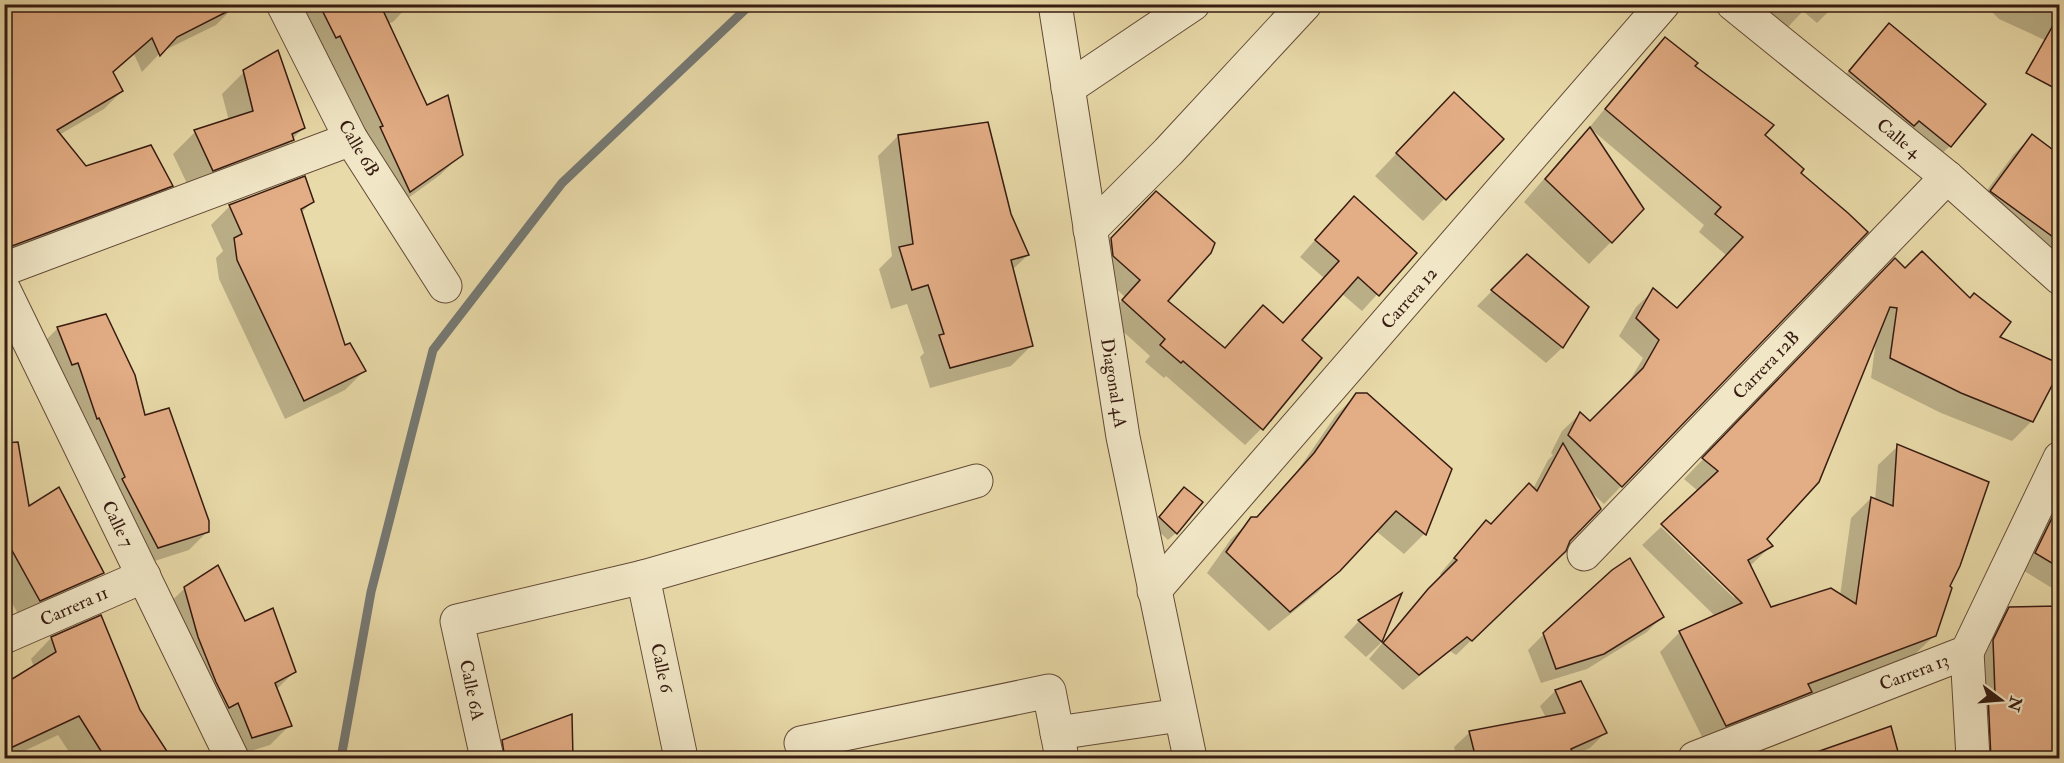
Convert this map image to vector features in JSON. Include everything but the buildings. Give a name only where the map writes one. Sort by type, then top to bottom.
[{"type":"street","name":"Calle 6B","points":[[283,4],[351,139],[445,286]]},
{"type":"street","name":"Diagonal 4A","points":[[1055,4],[1123,437],[1179,715],[1190,759]]},
{"type":"street","points":[[1068,88],[1193,4]]},
{"type":"street","points":[[1089,230],[1168,152],[1305,4]]},
{"type":"street","name":"Carrera 12","points":[[1154,591],[1663,4]]},
{"type":"street","name":"Calle 4","points":[[1733,4],[1947,177],[2060,278]]},
{"type":"street","points":[[4,269],[351,139]]},
{"type":"street","name":"Carrera 12B","points":[[1584,554],[1947,177]]},
{"type":"street","name":"Calle 7","points":[[4,290],[231,759]]},
{"type":"street","name":"Carrera 13","points":[[1695,759],[1967,652],[2060,458]]},
{"type":"street","points":[[643,577],[976,481]]},
{"type":"street","name":"Carrera 11","points":[[4,637],[144,576]]},
{"type":"street","name":"Calle 6A","points":[[487,759],[457,621],[643,577]]},
{"type":"street","name":"Calle 6","points":[[643,577],[681,759]]},
{"type":"street","points":[[1967,652],[1973,759]]},
{"type":"street","points":[[801,743],[1049,691],[1059,746],[1179,715]]},
{"type":"waterway","points":[[341,758],[371,592],[433,350],[562,183],[751,4]]}]
